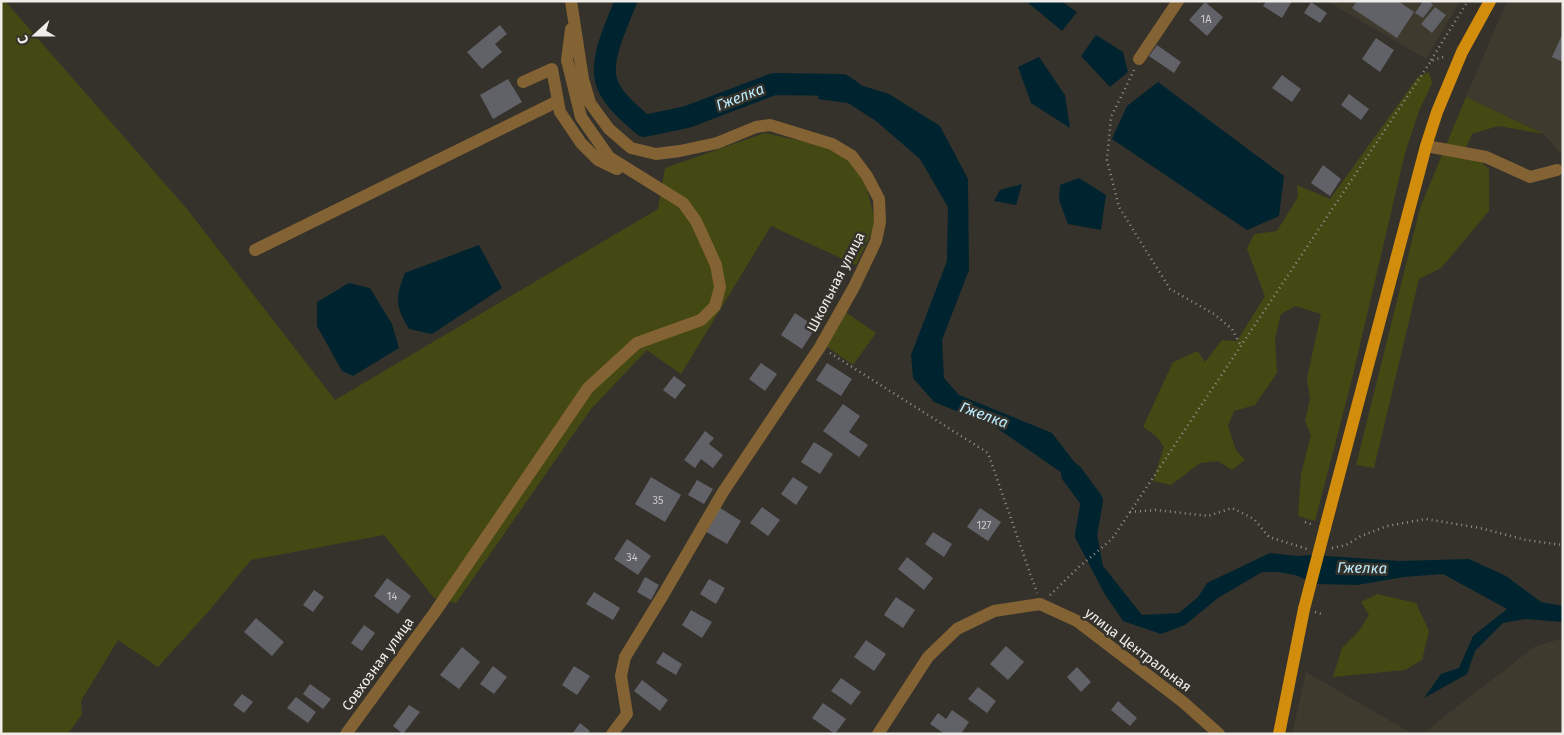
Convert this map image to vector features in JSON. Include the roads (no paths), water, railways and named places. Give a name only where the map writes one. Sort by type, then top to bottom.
[{"type":"main road","points":[[1279,734],[1304,609],[1426,146],[1437,112],[1462,52],[1490,1]]},
{"type":"street","points":[[1139,59],[1178,1]]},
{"type":"street","points":[[572,7],[568,60],[581,118],[609,158],[652,183]]},
{"type":"street","name":"Школьная улица","points":[[572,7],[583,78],[590,102],[609,129],[631,148],[656,154],[680,151],[717,143],[756,127],[770,125],[832,144],[852,156],[867,176],[878,199],[880,222],[876,241],[854,287],[820,347],[723,492],[625,657],[621,676],[627,714],[612,734]]},
{"type":"street","points":[[523,82],[552,69],[560,112],[581,142],[598,160],[652,183]]},
{"type":"street","points":[[255,250],[558,101]]},
{"type":"street","points":[[1426,146],[1486,157],[1530,177],[1557,170]]},
{"type":"street","name":"Совхозная улица","points":[[346,734],[435,612],[588,388],[637,343],[701,320],[715,306],[720,286],[716,265],[696,221],[684,203],[652,183]]},
{"type":"street","name":"улица Центральная","points":[[878,734],[928,657],[957,629],[994,612],[1040,604],[1077,621],[1183,702],[1212,732]]},
{"type":"water","points":[[1026,1],[1061,1],[1077,12],[1062,31]]},
{"type":"water","points":[[1096,35],[1123,52],[1128,72],[1110,87],[1081,56]]},
{"type":"water","points":[[1039,57],[1065,95],[1070,128],[1031,103],[1018,67]]},
{"type":"water","points":[[825,74],[889,94],[940,126],[968,179],[969,270],[942,340],[944,378],[959,395],[1052,433],[1086,477],[1103,566],[1142,615],[1179,613],[1198,597],[1207,583],[1270,553],[1400,561],[1469,559],[1506,576],[1541,602],[1563,606],[1563,622],[1525,619],[1503,623],[1475,651],[1467,674],[1424,698],[1441,674],[1459,668],[1473,636],[1507,609],[1443,574],[1404,577],[1357,585],[1317,584],[1295,575],[1262,572],[1218,598],[1185,625],[1161,634],[1123,621],[1104,593],[1078,543],[1090,510],[1062,473],[994,426],[934,402],[913,378],[911,355],[947,261],[948,207],[920,159],[876,121],[848,103],[818,99]]},
{"type":"water","points":[[1158,82],[1284,176],[1279,216],[1247,230],[1112,139],[1127,106]]},
{"type":"water","points":[[1079,178],[1106,195],[1101,230],[1068,224],[1059,200],[1060,185]]},
{"type":"water","points":[[1022,184],[1016,205],[994,201],[1000,190]]},
{"type":"water","points":[[479,245],[502,288],[432,334],[409,329],[401,314],[398,302],[399,289],[405,273]]},
{"type":"water","points":[[349,283],[370,288],[392,324],[399,348],[353,376],[342,371],[317,326],[317,302]]},
{"type":"waterway","name":"Гжелка","points":[[626,1],[606,55],[605,76],[611,92],[624,108],[644,126],[687,117],[774,84],[842,85],[851,91]]},
{"type":"waterway","name":"Гжелка","points":[[1072,474],[1092,501],[1086,535]]}]
